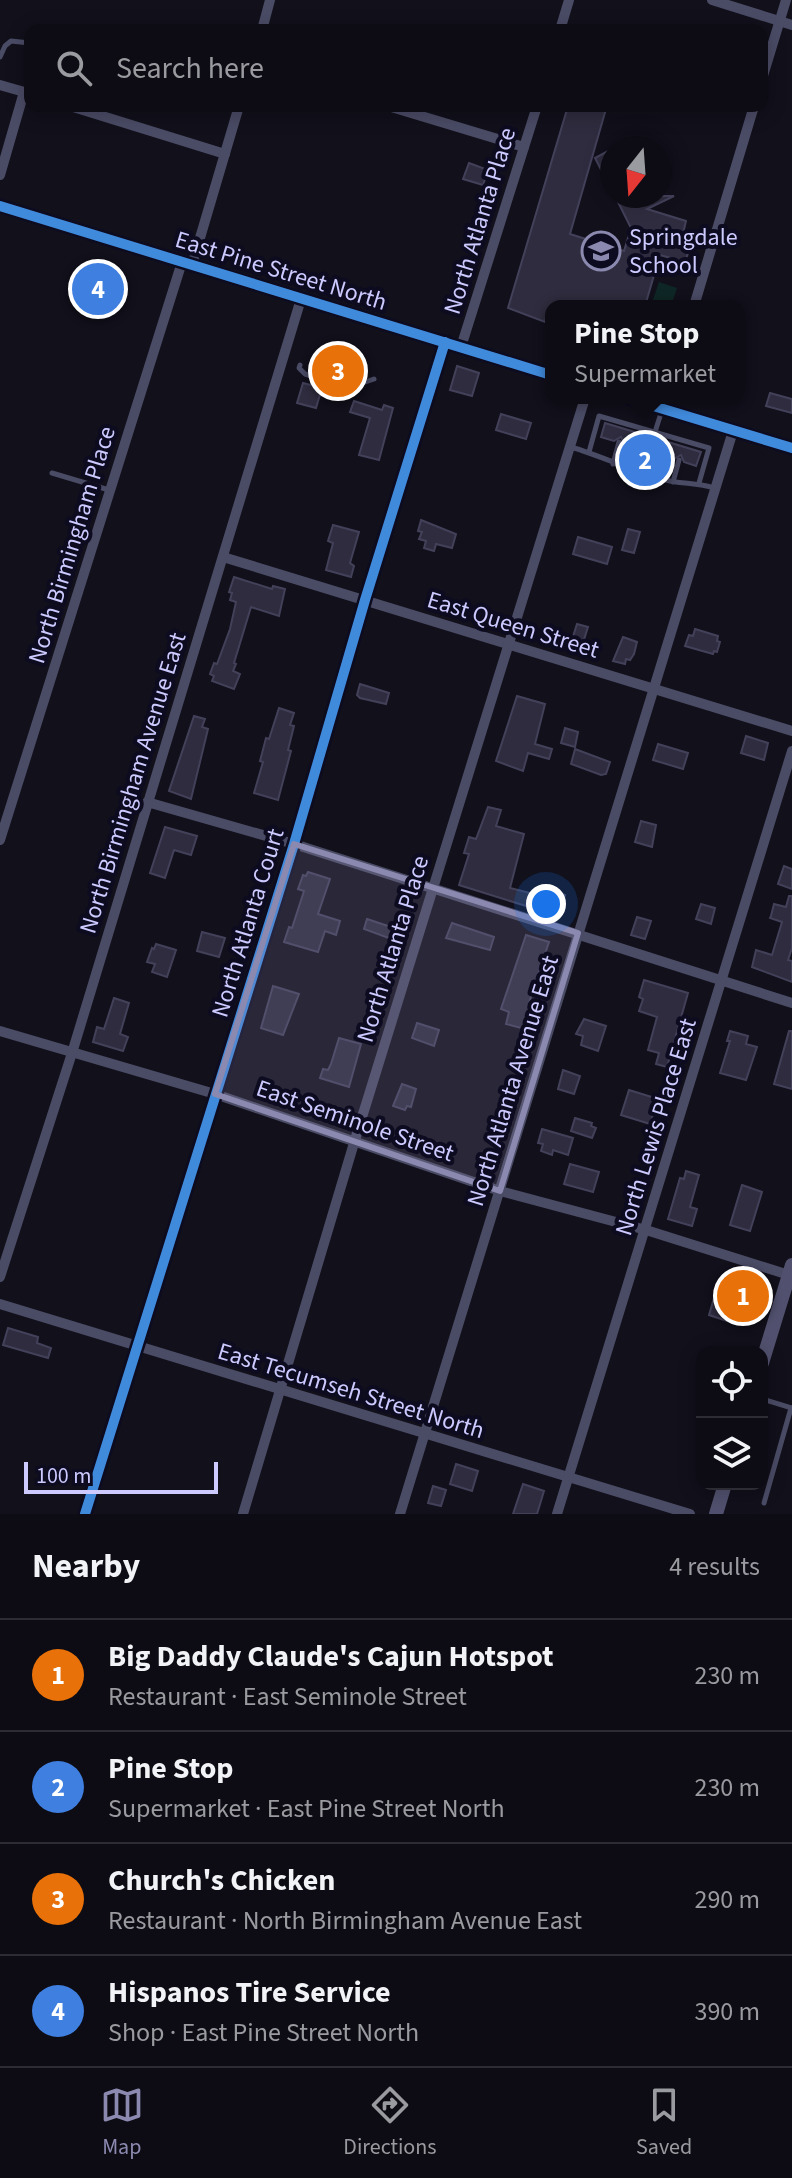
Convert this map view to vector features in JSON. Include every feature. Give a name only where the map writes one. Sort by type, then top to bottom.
[{"type":"main road","name":"East Pine Street North","points":[[0,206],[545,373]]},
{"type":"main road","points":[[664,404],[733,431],[792,448]]},
{"type":"main road","points":[[767,1346],[790,1270]]},
{"type":"main road","points":[[718,1513],[724,1490]]},
{"type":"street","points":[[264,24],[270,0]]},
{"type":"street","points":[[562,24],[569,0]]},
{"type":"street","points":[[712,0],[792,25]]},
{"type":"street","points":[[768,60],[786,0]]},
{"type":"street","points":[[0,85],[24,92]]},
{"type":"street","points":[[0,175],[24,102]]},
{"type":"street","points":[[89,112],[225,154]]},
{"type":"street","name":"North Birmingham Place","points":[[0,840],[110,490],[237,112]]},
{"type":"street","points":[[408,112],[524,147]]},
{"type":"street","name":"North Atlanta Place","points":[[461,347],[535,112]]},
{"type":"street","points":[[696,300],[752,112]]},
{"type":"street","name":"North Birmingham Avenue East","points":[[0,1277],[72,1053],[301,299]]},
{"type":"street","name":"North Atlanta Court","points":[[85,1514],[294,844],[445,342]]},
{"type":"street","name":"North Atlanta Place","points":[[243,1514],[354,1143],[583,404]]},
{"type":"street","name":"North Atlanta Avenue East","points":[[400,1514],[733,431]]},
{"type":"street","name":"East Queen Street","points":[[223,557],[792,731]]},
{"type":"street","name":"North Lewis Place East","points":[[557,1514],[792,751]]},
{"type":"street","points":[[147,802],[294,844],[792,1003]]},
{"type":"street","name":"East Seminole Street","points":[[0,1031],[215,1094],[500,1191],[790,1270]]},
{"type":"street","name":"East Tecumseh Street North","points":[[0,1304],[690,1514]]},
{"type":"lane","points":[[0,57],[11,41],[24,42]]},
{"type":"lane","points":[[300,365],[305,374],[348,388],[374,379]]},
{"type":"lane","points":[[655,432],[664,404]]},
{"type":"lane","points":[[589,452],[599,416],[684,444],[709,448],[699,483]]},
{"type":"lane","points":[[613,464],[619,442]]},
{"type":"lane","points":[[570,446],[613,464],[673,482],[699,483],[716,488]]},
{"type":"lane","points":[[629,469],[636,447]]},
{"type":"lane","points":[[656,477],[662,455]]},
{"type":"lane","points":[[673,482],[679,460]]},
{"type":"lane","points":[[52,473],[110,490]]},
{"type":"lane","points":[[764,1503],[792,1408],[768,1401]]},
{"type":"highlighted area","points":[[294,844],[578,933],[500,1191],[215,1094]]},
{"type":"green space","points":[[659,282],[677,288],[673,300],[653,300]]},
{"type":"building","points":[[566,112],[605,112],[570,234],[624,251],[631,228],[621,208],[649,208],[686,221],[682,238],[692,241],[685,262],[660,255],[647,300],[545,300],[545,322],[508,308]]},
{"type":"building","points":[[469,163],[488,170],[483,185],[463,179]]},
{"type":"building","points":[[329,356],[354,364],[348,382],[323,374]]},
{"type":"building","points":[[457,366],[479,373],[472,396],[450,390]]},
{"type":"building","points":[[303,383],[322,388],[316,408],[297,403]]},
{"type":"building","points":[[770,393],[792,399],[792,413],[766,406]]},
{"type":"building","points":[[354,401],[382,410],[384,405],[393,408],[379,460],[359,455],[370,418],[350,412]]},
{"type":"building","points":[[501,414],[531,423],[526,439],[496,430]]},
{"type":"building","points":[[605,423],[701,452],[696,466],[684,462],[681,455],[674,459],[667,457],[663,450],[656,454],[651,470],[636,465],[641,444],[636,442],[631,446],[624,444],[621,437],[614,441],[601,437]]},
{"type":"building","points":[[421,520],[456,534],[452,548],[436,544],[434,551],[424,548],[426,541],[419,539],[422,532],[418,531]]},
{"type":"building","points":[[333,525],[359,532],[350,563],[354,566],[351,577],[326,570],[333,543],[328,541]]},
{"type":"building","points":[[628,529],[640,532],[634,553],[622,550]]},
{"type":"building","points":[[578,537],[612,547],[607,564],[573,554]]},
{"type":"building","points":[[234,577],[272,589],[273,586],[285,589],[279,616],[251,607],[234,663],[233,671],[240,674],[234,689],[212,681],[214,676],[210,674],[230,629],[236,602],[230,600],[232,593],[229,592]]},
{"type":"building","points":[[577,624],[588,627],[581,649],[570,646]]},
{"type":"building","points":[[695,629],[718,636],[717,652],[713,654],[685,646]]},
{"type":"building","points":[[623,637],[637,642],[634,654],[630,660],[626,659],[625,664],[613,661]]},
{"type":"building","points":[[360,684],[389,693],[386,704],[360,698],[357,695]]},
{"type":"building","points":[[517,696],[545,704],[535,744],[552,749],[549,759],[528,753],[523,771],[496,761]]},
{"type":"building","points":[[279,708],[294,713],[290,725],[294,726],[278,800],[254,793],[266,738],[269,739]]},
{"type":"building","points":[[194,716],[205,719],[202,727],[208,729],[191,799],[169,791]]},
{"type":"building","points":[[565,728],[578,732],[575,747],[561,743]]},
{"type":"building","points":[[746,736],[768,743],[764,760],[741,753]]},
{"type":"building","points":[[658,744],[688,753],[683,769],[653,760]]},
{"type":"building","points":[[575,749],[610,762],[606,774],[571,764]]},
{"type":"building","points":[[488,807],[501,810],[496,826],[524,834],[510,888],[530,893],[526,906],[459,885],[469,854],[464,853],[469,837],[476,839]]},
{"type":"building","points":[[641,821],[656,825],[652,847],[635,842]]},
{"type":"building","points":[[165,827],[197,836],[191,855],[174,850],[165,878],[150,873]]},
{"type":"building","points":[[784,866],[792,869],[792,889],[778,884]]},
{"type":"building","points":[[308,872],[330,879],[318,914],[340,921],[336,935],[325,931],[318,952],[284,942],[304,891],[298,889],[303,875],[306,876]]},
{"type":"building","points":[[548,890],[565,895],[561,910],[541,904]]},
{"type":"building","points":[[789,896],[792,896],[792,948],[788,960],[792,961],[792,982],[752,967],[756,950],[772,955],[782,922],[770,918],[774,904],[786,907]]},
{"type":"building","points":[[701,904],[715,908],[711,924],[696,919]]},
{"type":"building","points":[[637,917],[651,921],[645,939],[631,935]]},
{"type":"building","points":[[367,919],[397,929],[394,940],[364,929]]},
{"type":"building","points":[[452,923],[494,937],[490,950],[446,938]]},
{"type":"building","points":[[202,932],[225,938],[219,957],[197,951]]},
{"type":"building","points":[[526,935],[549,942],[528,1006],[534,1007],[525,1029],[506,1024],[509,1012],[501,1009]]},
{"type":"building","points":[[156,944],[176,950],[167,977],[152,972],[155,964],[147,962]]},
{"type":"building","points":[[644,980],[688,993],[667,1067],[656,1064],[659,1053],[648,1050],[657,1017],[639,1011]]},
{"type":"building","points":[[273,986],[299,994],[283,1035],[261,1028]]},
{"type":"building","points":[[114,998],[129,1003],[120,1034],[128,1037],[123,1051],[93,1042],[97,1027],[104,1029]]},
{"type":"building","points":[[584,1019],[606,1026],[598,1051],[581,1045],[583,1036],[576,1034]]},
{"type":"building","points":[[417,1023],[439,1030],[434,1046],[412,1038]]},
{"type":"building","points":[[730,1031],[748,1036],[746,1044],[757,1047],[746,1080],[720,1073]]},
{"type":"building","points":[[789,1031],[792,1031],[792,1089],[774,1084]]},
{"type":"building","points":[[339,1038],[361,1044],[349,1087],[320,1078],[323,1069],[328,1070],[331,1064]]},
{"type":"building","points":[[563,1070],[580,1076],[574,1094],[558,1089]]},
{"type":"building","points":[[402,1084],[416,1089],[411,1107],[407,1106],[405,1110],[393,1106]]},
{"type":"building","points":[[629,1090],[658,1099],[650,1124],[621,1115]]},
{"type":"building","points":[[575,1118],[592,1123],[591,1126],[596,1128],[592,1138],[571,1131]]},
{"type":"building","points":[[542,1129],[573,1138],[568,1155],[553,1150],[552,1155],[541,1151],[543,1144],[538,1143]]},
{"type":"building","points":[[570,1164],[599,1172],[593,1192],[564,1184]]},
{"type":"building","points":[[686,1171],[699,1175],[690,1207],[697,1209],[692,1226],[668,1219],[680,1178],[684,1179]]},
{"type":"building","points":[[742,1185],[762,1192],[750,1231],[730,1225]]},
{"type":"building","points":[[714,1298],[738,1305],[733,1323],[709,1315]]},
{"type":"building","points":[[8,1328],[38,1337],[37,1343],[51,1348],[48,1358],[3,1345]]},
{"type":"building","points":[[456,1464],[478,1471],[472,1491],[450,1484]]},
{"type":"building","points":[[523,1484],[544,1491],[537,1514],[513,1514]]},
{"type":"building","points":[[433,1486],[446,1490],[441,1506],[428,1503]]},
{"type":"cycle path","points":[[0,206],[545,373]]},
{"type":"cycle path","points":[[85,1514],[294,844],[445,342]]},
{"type":"cycle path","points":[[647,404],[792,448]]},
{"type":"place","name":"Springdale School","points":[[601,251]]},
{"type":"place","name":"Hispanos Tire Service","points":[[98,289]]},
{"type":"place","name":"Church's Chicken","points":[[338,371]]},
{"type":"place","name":"Pine Stop","points":[[645,460]]},
{"type":"place","name":"Big Daddy Claude's Cajun Hotspot","points":[[743,1296]]}]
